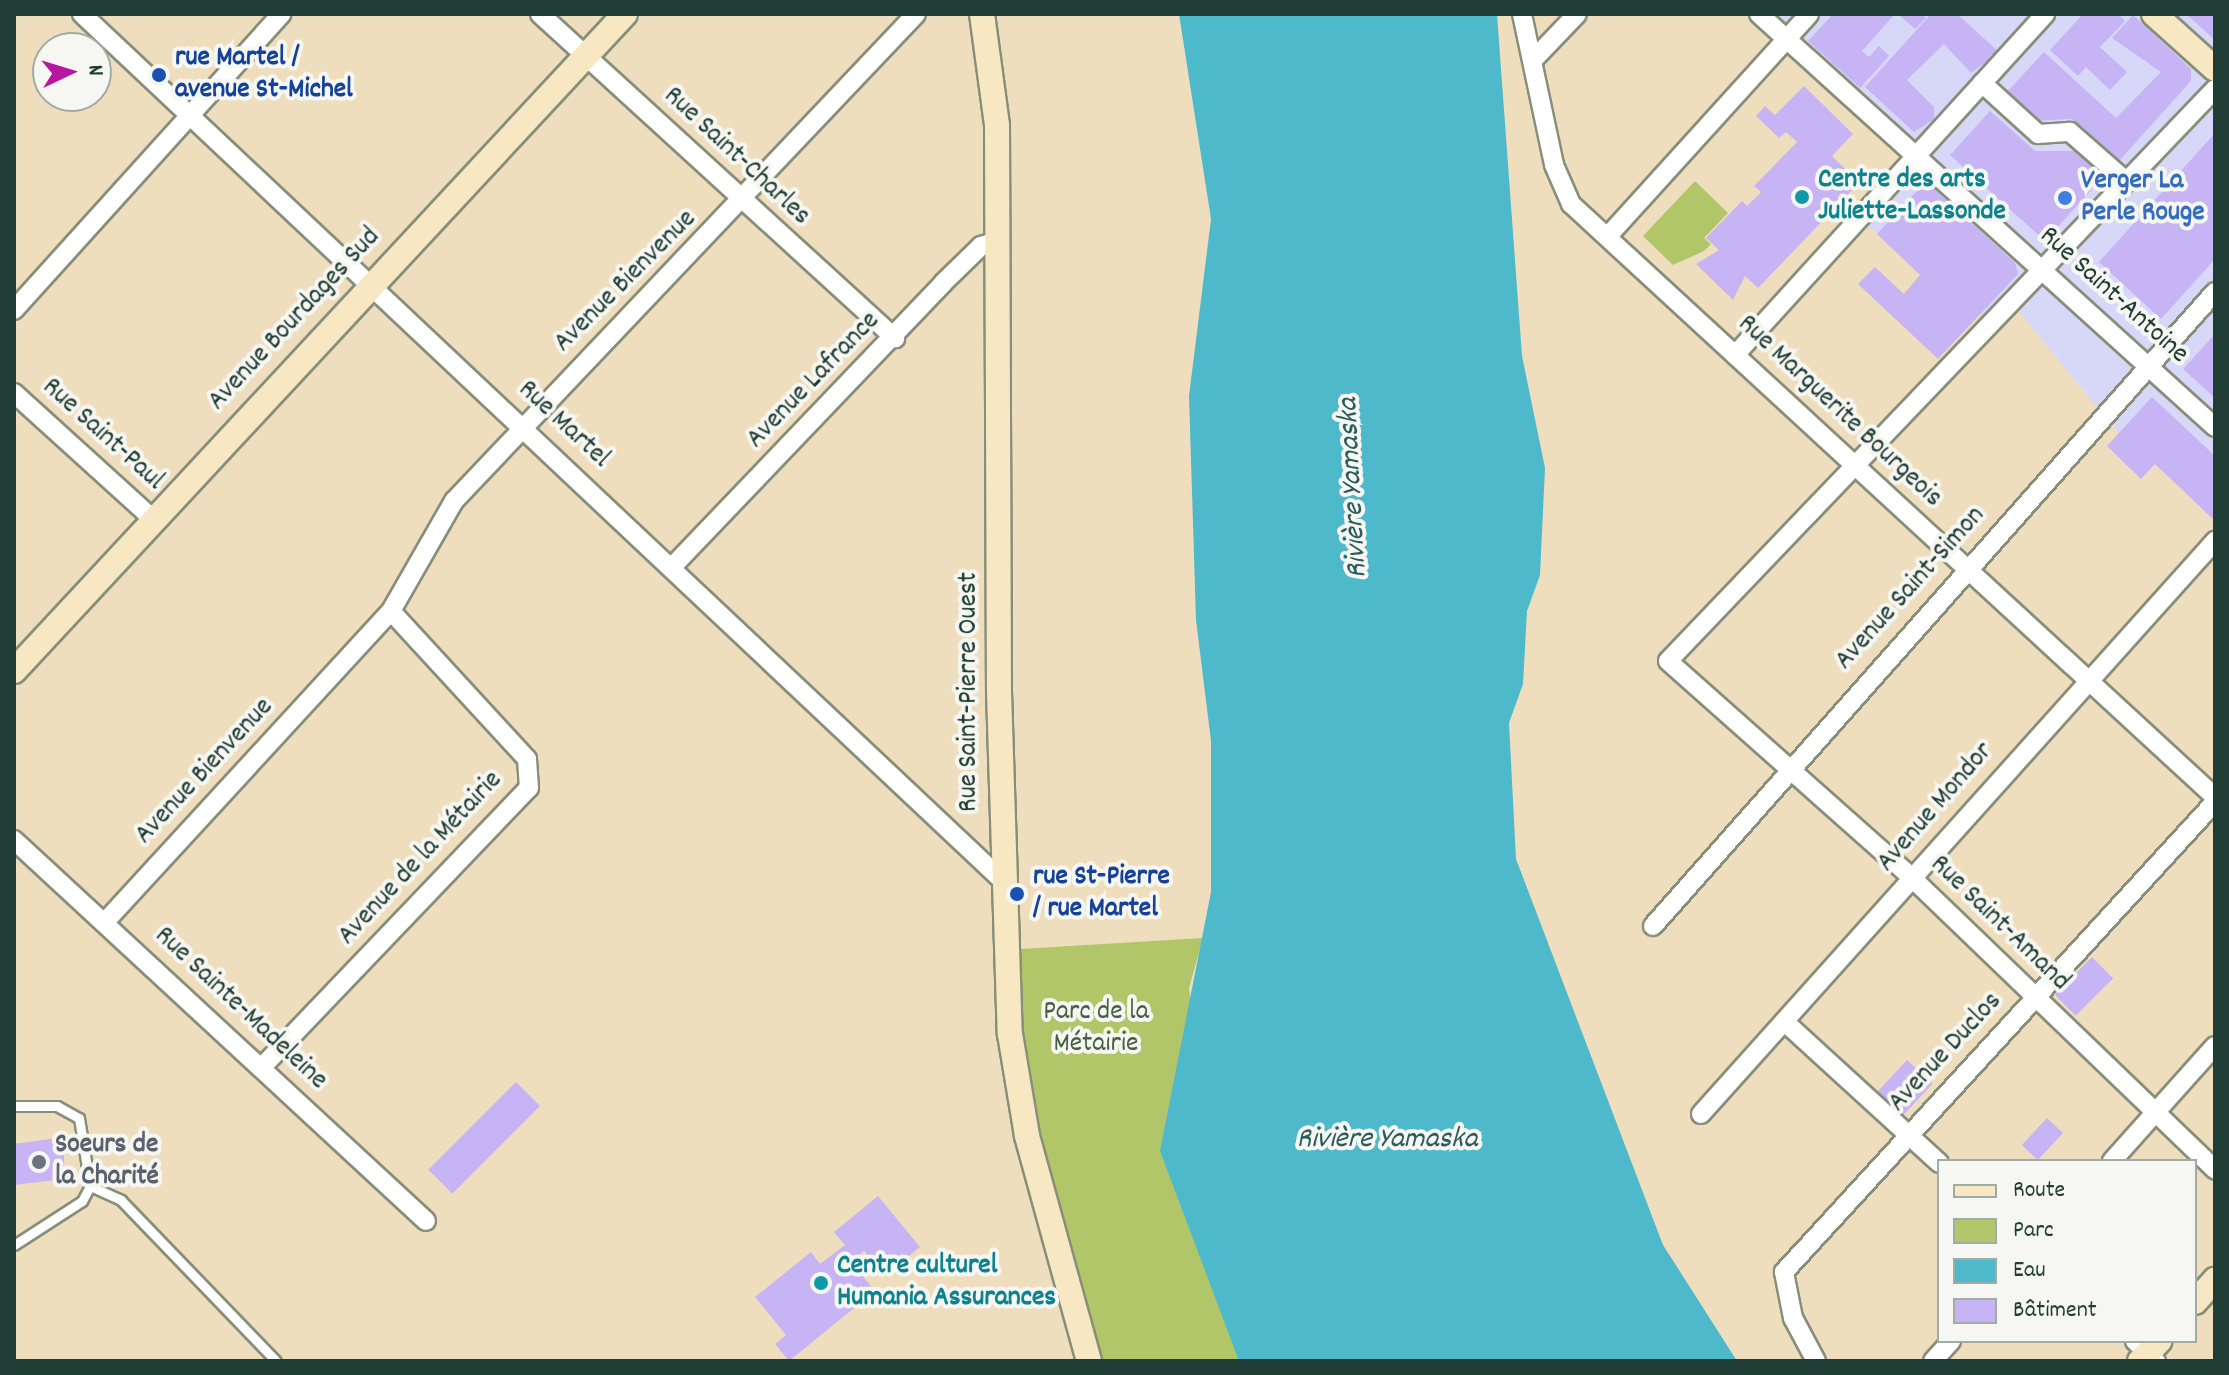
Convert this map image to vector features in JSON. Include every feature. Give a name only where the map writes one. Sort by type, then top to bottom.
[{"type":"street","name":"Rue Martel","points":[[82,14],[1002,880]]},
{"type":"street","points":[[14,310],[281,14]]},
{"type":"street","name":"Rue Saint-Charles","points":[[540,14],[743,203],[895,338]]},
{"type":"street","name":"Avenue Bourdages Sud","points":[[14,671],[369,282],[625,14]]},
{"type":"street","name":"Avenue Bienvenue","points":[[104,923],[391,611],[454,501],[522,426],[743,203],[916,14]]},
{"type":"street","name":"Rue Saint-Pierre Ouest","points":[[982,14],[997,125],[1002,880],[1010,1034],[1027,1136],[1089,1361]]},
{"type":"street","name":"Rue Marguerite Bourgeois","points":[[1522,14],[1534,59],[1554,165],[1571,204],[1853,466],[1966,565],[2215,799]]},
{"type":"street","points":[[1534,59],[1577,14]]},
{"type":"street","name":"Rue Saint-Antoine","points":[[1759,14],[2215,427]]},
{"type":"street","points":[[1608,236],[1809,14]]},
{"type":"street","points":[[1735,355],[2045,14]]},
{"type":"street","points":[[2154,14],[2215,69]]},
{"type":"street","points":[[1982,83],[2038,134],[2070,132],[2126,181]]},
{"type":"street","points":[[1853,466],[2215,89]]},
{"type":"street","name":"Avenue Lafrance","points":[[672,567],[981,246],[999,241]]},
{"type":"street","name":"Avenue Saint-Simon","points":[[1653,926],[1966,565],[2150,368],[2215,292]]},
{"type":"street","name":"Rue Saint-Paul","points":[[14,393],[153,519]]},
{"type":"street","name":"Rue Saint-Amand","points":[[1853,466],[1668,661],[1788,773],[1911,877],[2215,1170]]},
{"type":"street","name":"Avenue Mondor","points":[[1701,1114],[1787,1024],[1911,877],[2215,541]]},
{"type":"street","name":"Avenue de la Métairie","points":[[262,1067],[529,788],[527,759],[391,611]]},
{"type":"street","name":"Avenue Duclos","points":[[1816,1361],[1793,1318],[1784,1272],[2215,799]]},
{"type":"street","name":"Rue Sainte-Madeleine","points":[[14,840],[426,1221]]},
{"type":"street","points":[[1787,1024],[1937,1161]]},
{"type":"street","points":[[2114,1159],[2215,1046]]},
{"type":"street","points":[[2197,1300],[2215,1280]]},
{"type":"street","points":[[1933,1361],[1949,1343]]},
{"type":"lane","points":[[14,1106],[57,1106],[79,1118],[90,1186],[82,1201],[14,1245]]},
{"type":"lane","points":[[90,1186],[121,1200],[276,1361]]},
{"type":"shaded area","points":[[1759,14],[2215,14],[2215,516],[2115,429],[2011,302],[1990,323],[1859,219],[1915,156]]},
{"type":"green space","points":[[1695,181],[1728,213],[1704,238],[1711,244],[1704,251],[1673,265],[1643,236]]},
{"type":"green space","name":"Parc de la Métairie","points":[[1203,938],[1189,988],[1243,1361],[1089,1361],[1053,1233],[1005,950]]},
{"type":"water","name":"Rivière Yamaska","points":[[1179,14],[1497,14],[1522,356],[1545,468],[1540,575],[1527,611],[1523,684],[1509,723],[1516,859],[1663,1245],[1737,1361],[1239,1361],[1160,1151],[1211,892],[1211,741],[1196,620],[1189,396],[1211,219]]},
{"type":"building","points":[[1833,14],[1895,14],[1862,51],[1869,57],[1879,46],[1889,56],[1860,88],[1808,41]]},
{"type":"building","points":[[1898,14],[1922,14],[1926,18],[1915,29]]},
{"type":"building","points":[[1931,14],[1957,14],[1999,52],[1971,73],[1944,44],[1907,80],[1934,107],[1934,119],[1914,132],[1865,87]]},
{"type":"building","points":[[2083,14],[2118,14],[2125,21],[2100,47],[2127,72],[2110,90],[2086,67],[2078,76],[2050,50]]},
{"type":"building","points":[[2186,14],[2215,14],[2215,40]]},
{"type":"building","points":[[2133,15],[2191,69],[2191,81],[2118,162],[2072,119],[2035,121],[2006,93],[2044,52],[2116,118],[2161,72],[2112,38]]},
{"type":"building","name":"Centre des arts Juliette-Lassonde","points":[[1804,86],[1853,134],[1832,156],[1859,183],[1758,288],[1745,276],[1733,300],[1696,264],[1719,250],[1706,238],[1742,201],[1747,206],[1761,192],[1754,186],[1797,142],[1786,132],[1779,138],[1756,116],[1765,106],[1775,115]]},
{"type":"building","points":[[1990,111],[2035,151],[2076,151],[2104,176],[2045,241],[1950,155]]},
{"type":"building","points":[[2215,133],[2215,259],[2161,319],[2099,262]]},
{"type":"building","points":[[1926,181],[2015,263],[2018,274],[1938,359],[1858,284],[1875,267],[1904,294],[1920,275],[1877,234]]},
{"type":"building","points":[[2215,334],[2215,398],[2183,369]]},
{"type":"building","points":[[2152,397],[2215,456],[2215,521],[2155,464],[2141,479],[2107,446]]},
{"type":"building","points":[[2092,957],[2113,978],[2076,1016],[2055,994]]},
{"type":"building","points":[[1907,1060],[1933,1084],[1903,1115],[1878,1091]]},
{"type":"building","points":[[516,1082],[540,1106],[452,1194],[428,1170]]},
{"type":"building","points":[[2047,1118],[2063,1133],[2037,1159],[2022,1145]]},
{"type":"building","name":"Soeurs de la Charité","points":[[64,1137],[64,1179],[14,1185],[14,1144]]},
{"type":"building","name":"Centre culturel Humania Assurances","points":[[878,1196],[920,1247],[884,1276],[864,1251],[851,1262],[875,1291],[789,1361],[775,1344],[786,1335],[755,1297],[811,1252],[820,1264],[845,1245],[834,1232]]},
{"type":"place","name":"rue Martel / avenue St-Michel","points":[[159,75]]},
{"type":"place","name":"Centre des arts Juliette-Lassonde","points":[[1802,197]]},
{"type":"place","name":"Verger La Perle Rouge","points":[[2065,198]]},
{"type":"place","name":"rue St-Pierre / rue Martel","points":[[1017,894]]},
{"type":"place","name":"Soeurs de la Charité","points":[[39,1162]]},
{"type":"place","name":"Centre culturel Humania Assurances","points":[[821,1283]]}]
